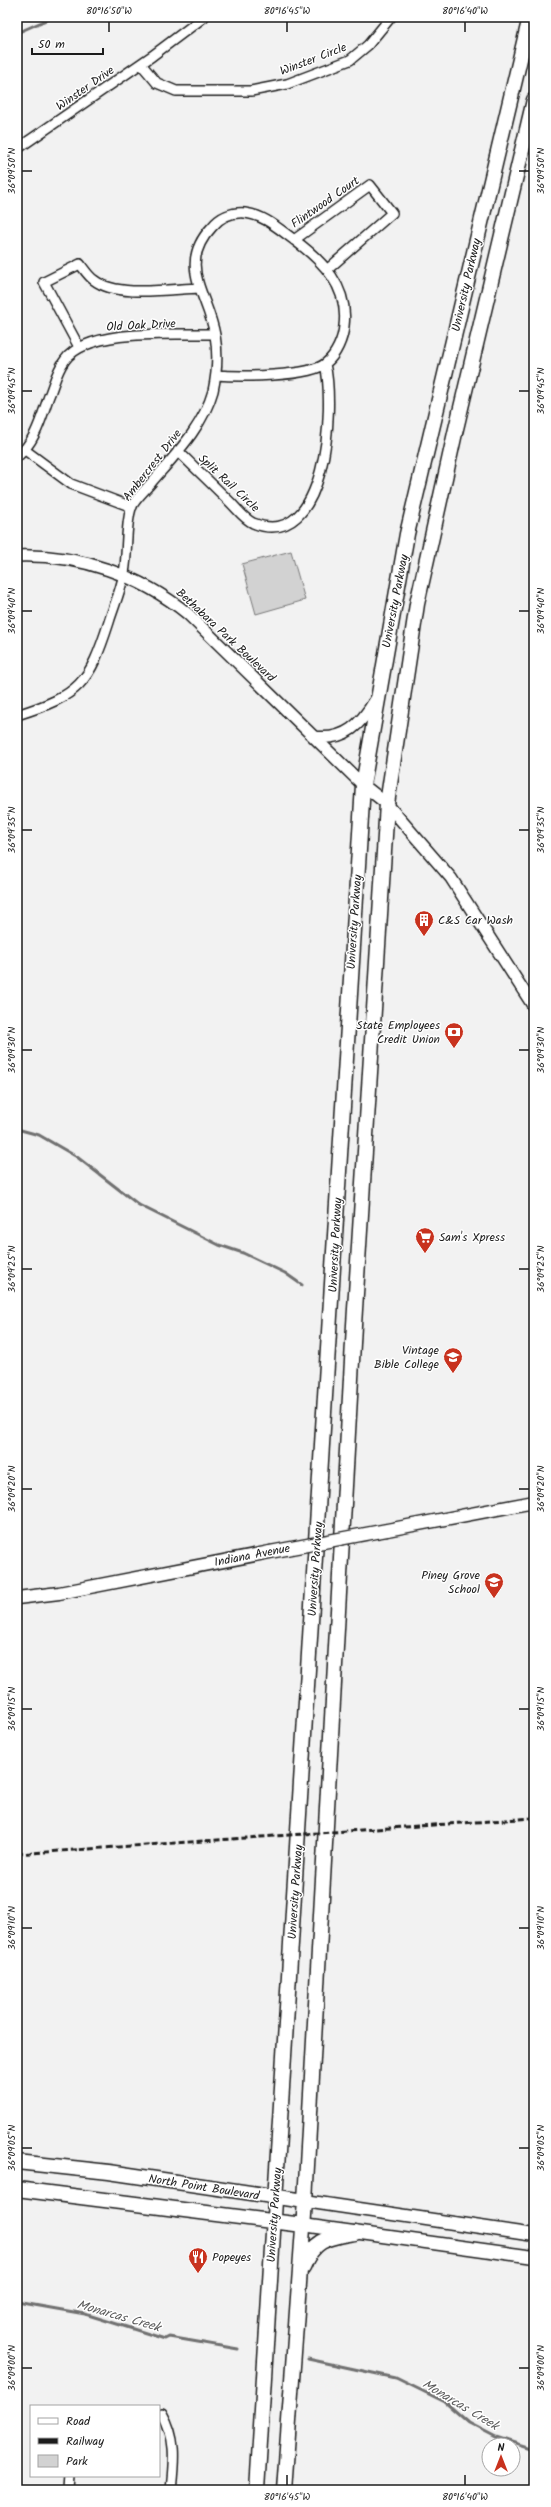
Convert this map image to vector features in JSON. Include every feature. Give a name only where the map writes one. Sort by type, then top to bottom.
[{"type":"main road","name":"University Parkway","points":[[257,2490],[363,785],[407,534],[530,17]]},
{"type":"main road","name":"University Parkway","points":[[284,2490],[303,2225],[353,1333],[387,804],[418,604],[457,425],[534,100]]},
{"type":"main road","name":"Indiana Avenue","points":[[17,1598],[59,1593],[534,1502]]},
{"type":"main road","name":"North Point Boulevard","points":[[17,2162],[109,2172],[276,2198],[534,2235]]},
{"type":"main road","name":"North Point Boulevard","points":[[17,2189],[274,2221],[534,2257]]},
{"type":"main road","points":[[299,2277],[313,2247],[333,2237],[354,2232]]},
{"type":"street","name":"Winster Drive","points":[[17,149],[141,64],[204,17]]},
{"type":"street","name":"Winster Circle","points":[[141,64],[156,83],[176,91],[250,91],[280,85],[350,60],[368,45],[391,17]]},
{"type":"street","name":"Flintwood Court","points":[[294,240],[370,186],[392,213],[328,269]]},
{"type":"street","name":"Ambercrest Drive","points":[[17,715],[61,699],[81,682],[94,665],[124,575],[132,507],[178,451],[202,418],[209,403],[216,375],[214,334],[194,268],[200,242],[216,222],[224,217],[236,213],[253,214],[272,224],[316,256],[328,269],[342,296],[345,318],[342,339],[325,364]]},
{"type":"street","points":[[79,347],[44,282],[80,264],[94,281],[111,289],[124,291],[199,288]]},
{"type":"street","name":"Old Oak Drive","points":[[17,457],[25,450],[35,436],[59,371],[66,359],[79,347],[101,340],[124,337],[214,334]]},
{"type":"street","points":[[216,375],[288,374],[305,371],[325,364]]},
{"type":"street","name":"Split Rail Circle","points":[[178,451],[250,521],[275,526],[295,519],[307,506],[314,490],[327,439],[330,400],[325,364]]},
{"type":"street","points":[[25,450],[71,484],[132,507]]},
{"type":"street","name":"Bethabara Park Boulevard","points":[[17,556],[38,556],[74,560],[124,575],[163,594],[188,614],[363,785],[387,804],[451,878],[534,1008]]},
{"type":"street","points":[[314,737],[334,738],[344,734],[368,713],[378,696]]},
{"type":"street","points":[[162,2413],[171,2428],[174,2454],[172,2490]]},
{"type":"street","points":[[68,2490],[69,2477]]},
{"type":"green space","points":[[291,551],[305,600],[256,614],[242,564]]},
{"type":"waterway","points":[[17,33],[53,17]]},
{"type":"waterway","points":[[17,1129],[39,1135],[77,1157],[139,1205],[219,1245],[243,1253],[285,1273],[302,1285]]},
{"type":"waterway","name":"Monarcas Creek","points":[[17,2302],[85,2314],[165,2339],[169,2337],[238,2349]]},
{"type":"waterway","name":"Monarcas Creek","points":[[308,2359],[396,2378],[445,2402],[469,2423],[496,2437],[534,2449]]},
{"type":"railway","points":[[17,1854],[534,1818]]},
{"type":"place","name":"C&S Car Wash","points":[[424,937]]},
{"type":"place","name":"State Employees Credit Union","points":[[454,1049]]},
{"type":"place","name":"Sam's Xpress","points":[[425,1254]]},
{"type":"place","name":"Vintage Bible College","points":[[453,1374]]},
{"type":"place","name":"Piney Grove School","points":[[494,1599]]},
{"type":"place","name":"Popeyes","points":[[198,2274]]}]
